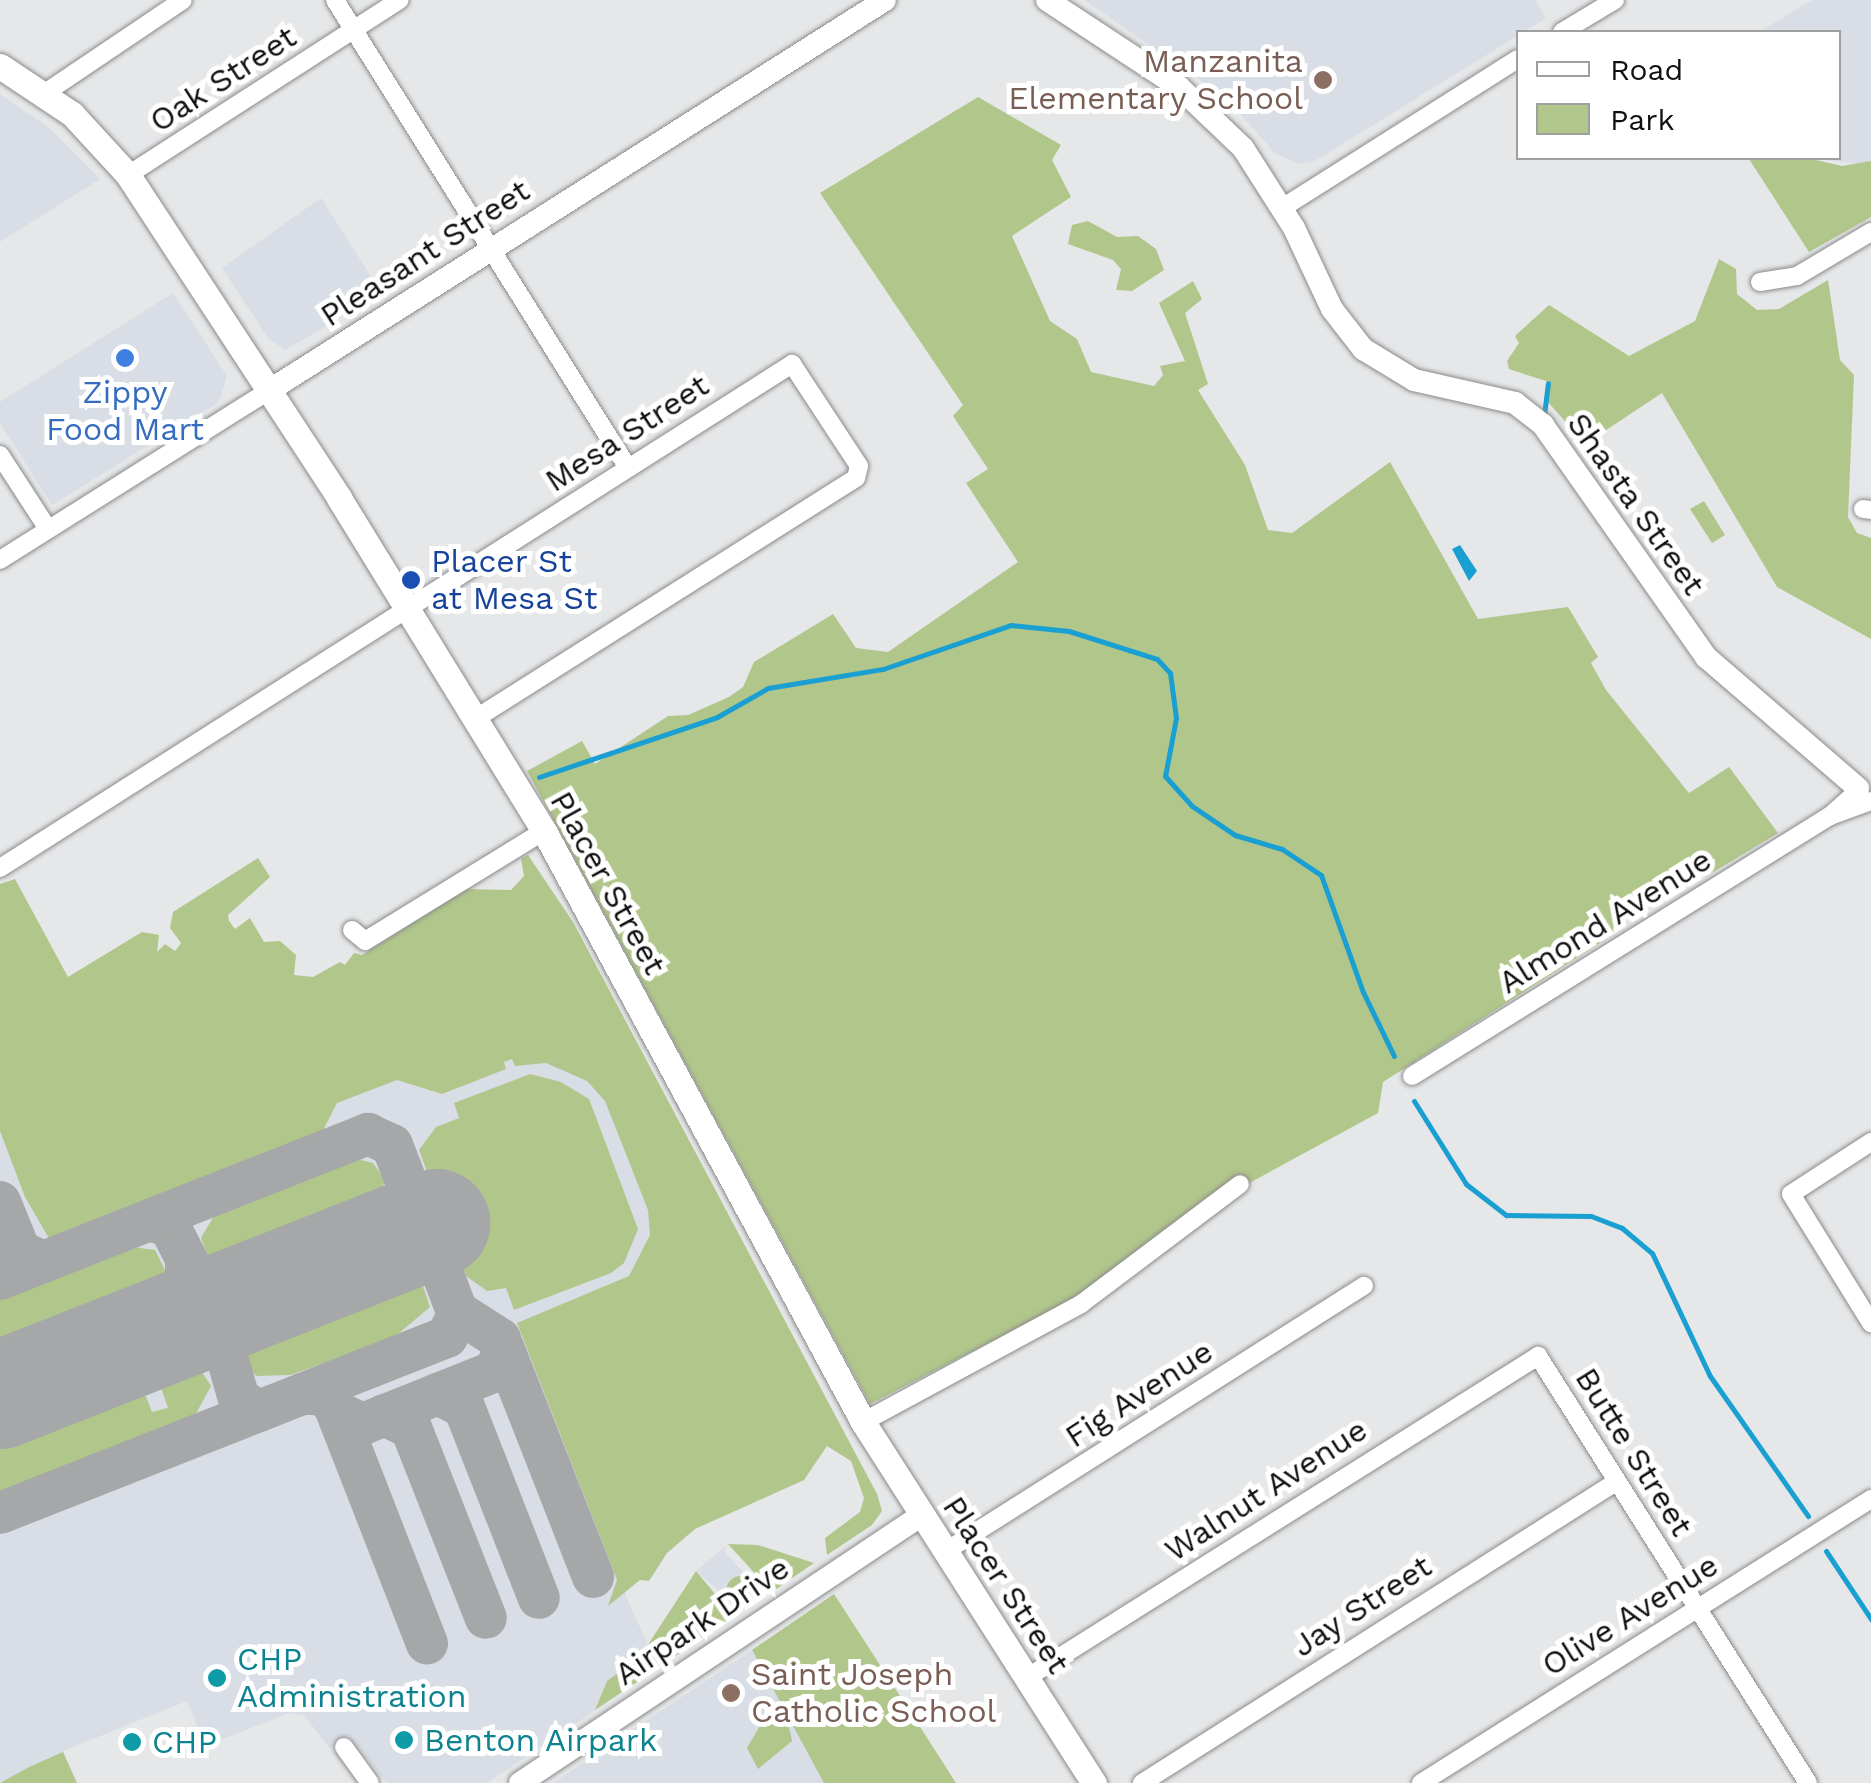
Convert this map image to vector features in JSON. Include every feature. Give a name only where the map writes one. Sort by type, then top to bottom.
[{"type":"main road","name":"Placer Street","points":[[0,66],[45,93],[128,175],[270,390],[544,831],[863,1422],[1094,1783]]},
{"type":"street","points":[[45,93],[183,0]]},
{"type":"street","points":[[335,0],[488,251],[628,468]]},
{"type":"street","name":"Oak Street","points":[[128,175],[400,0]]},
{"type":"street","name":"Pleasant Street","points":[[0,560],[885,0]]},
{"type":"street","name":"Shasta Street","points":[[1048,0],[1208,112],[1256,165],[1332,309],[1358,345],[1414,380],[1473,388],[1528,411],[1557,440],[1706,657],[1866,788]]},
{"type":"street","points":[[1565,30],[1614,0]]},
{"type":"street","points":[[1282,208],[1516,60]]},
{"type":"street","points":[[1760,282],[1798,276],[1871,232]]},
{"type":"street","name":"Mesa Street","points":[[0,868],[792,364],[859,466],[848,484],[475,720]]},
{"type":"street","points":[[0,454],[48,530]]},
{"type":"street","name":"Almond Avenue","points":[[1412,1076],[1830,816],[1866,788]]},
{"type":"street","points":[[352,930],[366,942],[544,831]]},
{"type":"street","points":[[1871,1142],[1791,1194],[1871,1323]]},
{"type":"street","points":[[863,1422],[1081,1304],[1240,1184]]},
{"type":"street","name":"Fig Avenue","points":[[946,1551],[1364,1286]]},
{"type":"street","name":"Butte Street","points":[[1538,1356],[1808,1783]]},
{"type":"street","name":"Walnut Avenue","points":[[1028,1677],[1538,1356]]},
{"type":"street","name":"Jay Street","points":[[1142,1783],[1616,1482]]},
{"type":"street","name":"Olive Avenue","points":[[1421,1783],[1871,1499]]},
{"type":"street","name":"Airpark Drive","points":[[520,1783],[922,1515]]},
{"type":"street","points":[[344,1746],[370,1783]]},
{"type":"shaded area","name":"Manzanita Elementary School","points":[[1084,0],[1535,0],[1546,18],[1527,30],[1516,30],[1516,37],[1315,161],[1298,164],[1275,153],[1224,96]]},
{"type":"shaded area","points":[[1812,0],[1871,0],[1871,161],[1861,164],[1825,160],[1841,160],[1841,30],[1762,30]]},
{"type":"shaded area","points":[[0,94],[48,127],[100,179],[0,242]]},
{"type":"shaded area","points":[[321,198],[382,294],[285,350],[268,338],[222,268]]},
{"type":"shaded area","points":[[173,293],[227,376],[219,402],[52,505],[0,423],[0,402]]},
{"type":"shaded area","points":[[520,890],[683,1194],[625,1594],[658,1668],[487,1783],[387,1783],[348,1735],[330,1749],[305,1716],[289,1713],[206,1746],[187,1701],[63,1751],[77,1783],[0,1783],[0,919],[128,1105]]},
{"type":"shaded area","points":[[728,1544],[724,1551],[745,1574],[721,1593],[696,1571]]},
{"type":"shaded area","name":"Saint Joseph Catholic School","points":[[752,1650],[824,1783],[553,1783]]},
{"type":"green space","points":[[978,97],[1061,145],[1052,160],[1071,197],[1012,236],[1050,321],[1077,339],[1091,372],[1154,386],[1163,375],[1160,366],[1185,361],[1159,303],[1193,281],[1202,299],[1185,313],[1208,384],[1198,390],[1245,465],[1268,530],[1292,533],[1390,462],[1478,619],[1568,607],[1598,657],[1591,663],[1606,690],[1689,793],[1729,767],[1778,833],[1705,877],[1694,859],[1624,897],[1611,936],[1383,1082],[1378,1113],[1244,1186],[1240,1179],[1206,1198],[1099,1286],[870,1404],[527,771],[582,741],[595,764],[668,716],[688,715],[729,697],[743,687],[754,662],[833,614],[856,648],[888,652],[1018,562],[966,483],[988,469],[953,416],[963,405],[820,193]]},
{"type":"green space","points":[[1750,160],[1816,160],[1842,166],[1871,161],[1871,217],[1809,252]]},
{"type":"green space","points":[[1088,221],[1117,237],[1138,236],[1156,249],[1164,270],[1132,291],[1116,290],[1121,269],[1113,260],[1068,244],[1072,225]]},
{"type":"green space","points":[[1719,259],[1736,269],[1737,294],[1757,310],[1779,309],[1828,280],[1840,360],[1854,375],[1848,517],[1857,533],[1871,538],[1871,639],[1777,587],[1662,393],[1585,444],[1547,401],[1549,382],[1509,369],[1507,361],[1519,343],[1515,336],[1549,305],[1629,356],[1695,321]]},
{"type":"green space","points":[[1704,501],[1725,535],[1712,543],[1690,509]]},
{"type":"green space","points":[[528,855],[573,922],[877,1494],[882,1511],[872,1525],[827,1555],[825,1538],[860,1512],[864,1498],[851,1461],[827,1446],[804,1480],[695,1529],[667,1553],[649,1581],[640,1580],[608,1606],[617,1580],[517,1323],[629,1276],[650,1235],[648,1210],[605,1101],[587,1081],[546,1063],[515,1066],[512,1059],[504,1062],[506,1069],[442,1094],[397,1080],[337,1103],[317,1142],[54,1247],[25,1197],[0,1131],[0,884],[15,879],[68,977],[142,932],[159,935],[157,952],[165,944],[175,951],[181,943],[170,928],[173,912],[258,858],[270,877],[228,915],[229,921],[235,929],[250,918],[264,942],[280,941],[296,955],[294,975],[313,977],[340,962],[345,965],[354,953],[362,955],[466,889],[511,890],[524,876],[521,859]]},
{"type":"green space","points":[[530,1074],[561,1082],[589,1099],[638,1229],[624,1263],[611,1273],[514,1310],[506,1288],[487,1291],[466,1276],[419,1150],[436,1127],[459,1118],[454,1103]]},
{"type":"green space","points":[[345,1156],[373,1163],[385,1180],[375,1210],[230,1264],[208,1258],[201,1238],[221,1204]]},
{"type":"green space","points":[[118,1245],[155,1250],[167,1274],[161,1291],[0,1355],[0,1291]]},
{"type":"green space","points":[[402,1276],[421,1280],[430,1307],[392,1339],[290,1375],[256,1376],[249,1366],[245,1351],[255,1333]]},
{"type":"green space","points":[[181,1361],[198,1366],[211,1386],[192,1421],[0,1495],[0,1434],[132,1380],[140,1381],[152,1412],[168,1408],[159,1382],[150,1377]]},
{"type":"green space","points":[[728,1544],[758,1545],[814,1563],[772,1592]]},
{"type":"green space","points":[[696,1571],[734,1617],[595,1710],[607,1681],[640,1657]]},
{"type":"green space","points":[[741,1576],[752,1580],[756,1591],[752,1602],[741,1606],[730,1602],[726,1591],[730,1580]]},
{"type":"green space","points":[[834,1594],[956,1783],[824,1783],[752,1650]]},
{"type":"green space","points":[[772,1705],[788,1722],[792,1741],[758,1769],[747,1748]]},
{"type":"green space","points":[[63,1752],[77,1783],[0,1783],[29,1767]]},
{"type":"water","points":[[1460,545],[1477,571],[1469,581],[1452,549]]},
{"type":"waterway","points":[[1544,415],[1548,383]]},
{"type":"waterway","points":[[539,777],[717,717],[768,688],[883,669],[1011,625],[1069,631],[1157,659],[1170,673],[1176,718],[1165,776],[1192,806],[1235,835],[1282,849],[1321,875],[1363,992],[1394,1056]]},
{"type":"waterway","points":[[1414,1101],[1466,1184],[1506,1215],[1591,1216],[1622,1228],[1652,1253],[1710,1376],[1808,1516]]},
{"type":"waterway","points":[[1826,1551],[1871,1619]]},
{"type":"taxiway","points":[[0,1279],[368,1134],[392,1145],[406,1182],[407,1206]]},
{"type":"taxiway","points":[[0,1202],[20,1251],[44,1262]]},
{"type":"taxiway","points":[[150,1220],[170,1227],[197,1280],[227,1295],[253,1293],[375,1244]]},
{"type":"taxiway","points":[[0,1513],[447,1337],[458,1314],[442,1272],[427,1257]]},
{"type":"taxiway","points":[[20,1384],[164,1326],[186,1298],[186,1265]]},
{"type":"taxiway","points":[[259,1411],[239,1399],[223,1343],[236,1312],[272,1291]]},
{"type":"taxiway","points":[[337,1412],[363,1424],[493,1372],[503,1356],[500,1339],[458,1312]]},
{"type":"taxiway","points":[[503,1347],[593,1577]]},
{"type":"taxiway","points":[[302,1394],[322,1394],[334,1405],[427,1643]]},
{"type":"taxiway","points":[[437,1394],[464,1407],[539,1598]]},
{"type":"taxiway","points":[[384,1415],[411,1428],[486,1618]]},
{"type":"runway","points":[[0,1395],[436,1223]]},
{"type":"place","name":"Manzanita Elementary School","points":[[1323,80]]},
{"type":"place","name":"Zippy Food Mart","points":[[125,358]]},
{"type":"place","name":"Placer St at Mesa St","points":[[411,580]]},
{"type":"place","name":"CHP Administration","points":[[217,1678]]},
{"type":"place","name":"Saint Joseph Catholic School","points":[[731,1693]]},
{"type":"place","name":"Benton Airpark","points":[[404,1740]]},
{"type":"place","name":"CHP","points":[[132,1742]]}]
